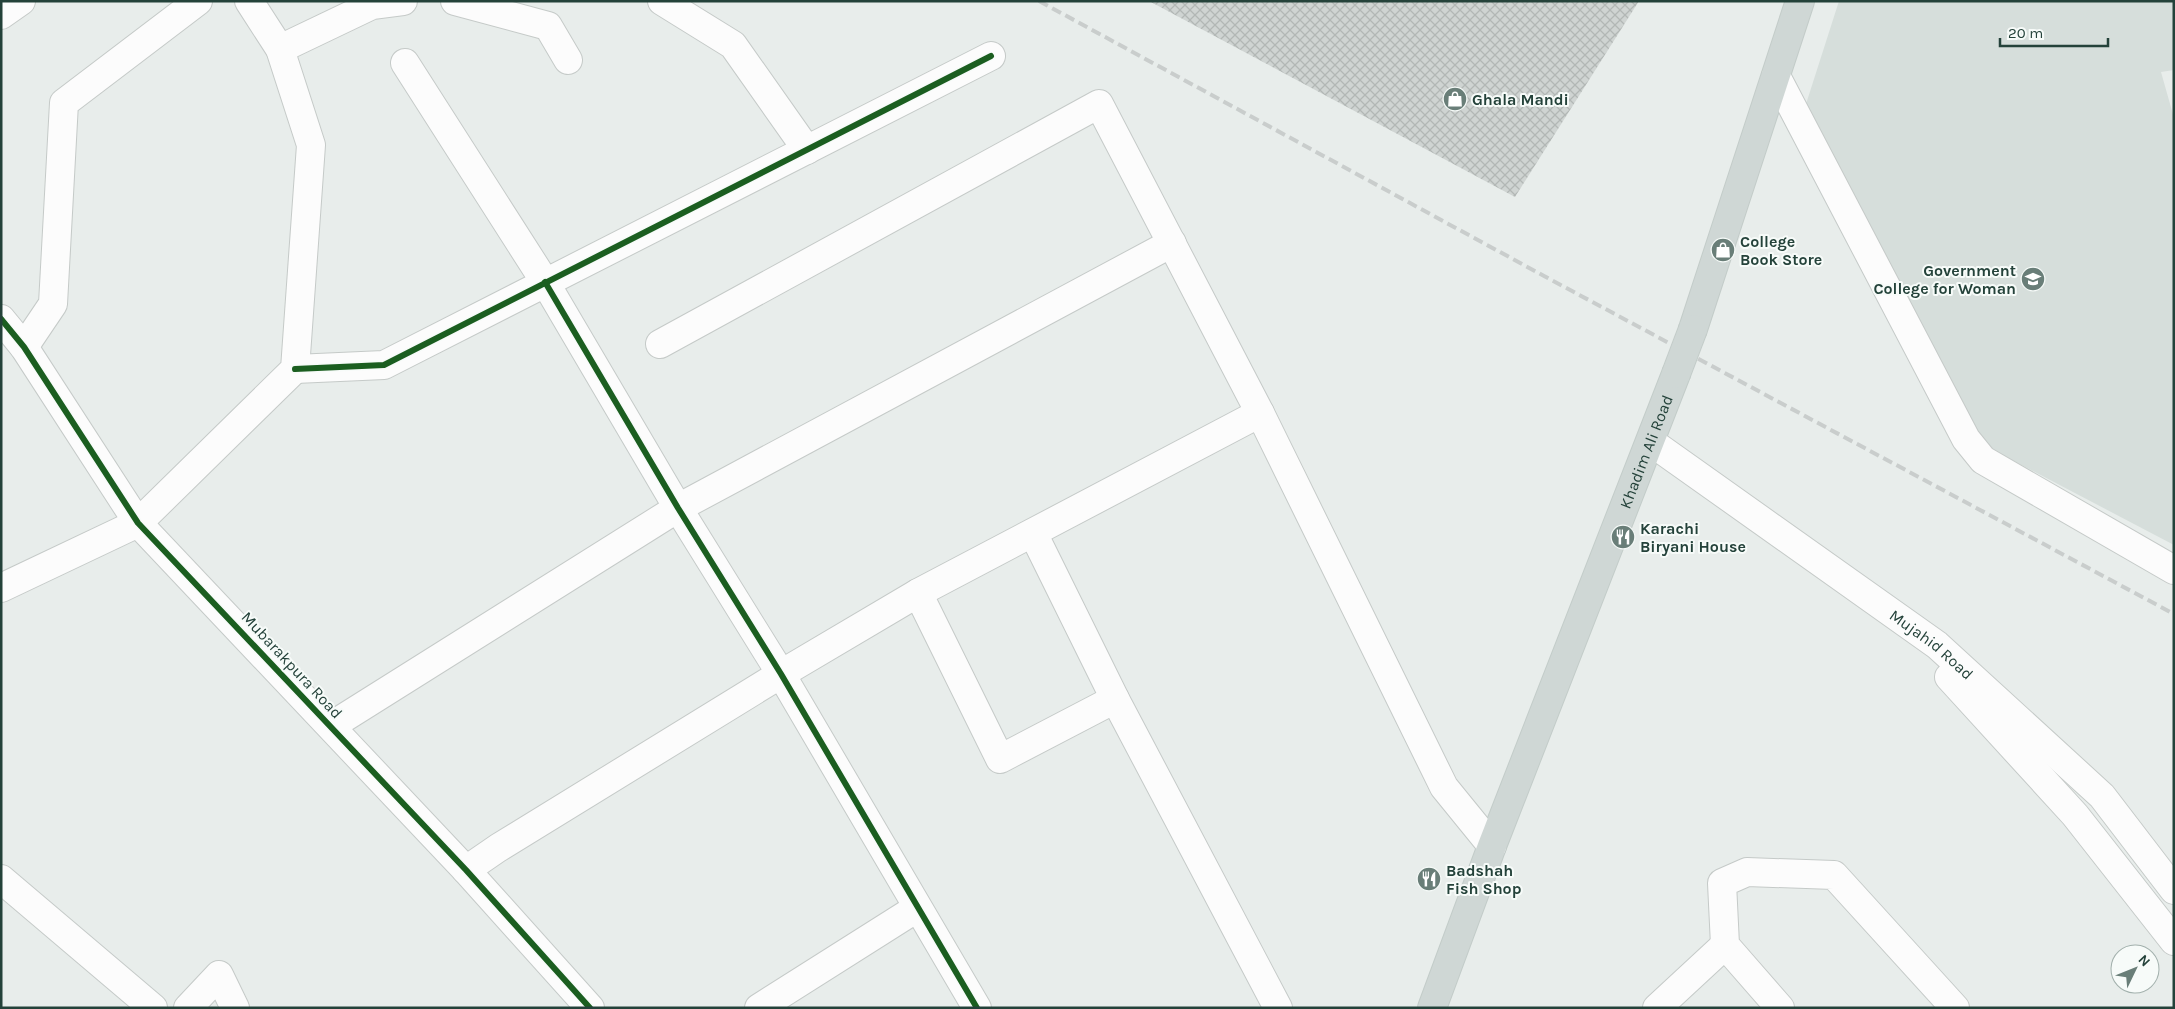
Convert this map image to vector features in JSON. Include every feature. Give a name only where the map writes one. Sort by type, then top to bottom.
[{"type":"main road","name":"Khadim Ali Road","points":[[1432,1008],[1492,846],[1651,442],[1693,329],[1800,1]]},
{"type":"street","points":[[1,15],[21,1]]},
{"type":"street","points":[[24,347],[54,304],[64,103],[198,1]]},
{"type":"street","points":[[1,588],[138,523],[294,370],[311,145],[280,49],[248,1]]},
{"type":"street","points":[[280,49],[372,5],[403,1]]},
{"type":"street","points":[[455,1],[548,26],[568,60]]},
{"type":"street","points":[[662,1],[733,45],[807,150]]},
{"type":"street","points":[[294,370],[384,365],[991,56]]},
{"type":"street","points":[[405,63],[545,282],[678,508],[781,674],[976,1008]]},
{"type":"street","points":[[1776,76],[1966,440],[1983,460],[2174,570]]},
{"type":"street","points":[[660,344],[1099,104],[1260,413],[1444,787],[1492,846]]},
{"type":"street","points":[[331,726],[678,508],[1172,243]]},
{"type":"street","name":"Mubarakpura Road","points":[[1,320],[24,347],[138,523],[466,870],[590,1008]]},
{"type":"street","points":[[466,870],[498,848],[781,674],[918,593],[1260,413]]},
{"type":"street","name":"Mujahid Road","points":[[1651,442],[1937,645],[2102,796],[2174,890]]},
{"type":"street","points":[[1033,533],[1114,699],[1278,1008]]},
{"type":"street","points":[[918,593],[1000,759],[1114,699]]},
{"type":"street","points":[[1892,612],[2074,815],[2174,941]]},
{"type":"street","points":[[2074,815],[2102,796]]},
{"type":"street","points":[[1780,1008],[1725,945],[1722,883],[1747,872],[1834,875],[1955,1008]]},
{"type":"street","points":[[1,879],[153,1008]]},
{"type":"street","points":[[759,1008],[918,908]]},
{"type":"street","points":[[1657,1008],[1725,945]]},
{"type":"street","points":[[188,1008],[219,974],[235,1008]]},
{"type":"shaded area","name":"Government College for Woman","points":[[1839,1],[2174,1],[2174,70],[2161,72],[2174,118],[2174,545],[1972,439],[1806,104]]},
{"type":"building","name":"Ghala Mandi","points":[[1149,1],[1639,1],[1515,197]]},
{"type":"railway","points":[[1039,1],[1544,276],[2174,614]]},
{"type":"cycle path","points":[[295,369],[384,365],[991,56]]},
{"type":"cycle path","points":[[545,282],[678,508],[781,674],[977,1008]]},
{"type":"cycle path","points":[[1,319],[24,347],[138,523],[466,870],[590,1008]]},
{"type":"place","name":"Ghala Mandi","points":[[1455,99]]},
{"type":"place","name":"College Book Store","points":[[1723,250]]},
{"type":"place","name":"Government College for Woman","points":[[2033,279]]},
{"type":"place","name":"Karachi Biryani House","points":[[1623,537]]},
{"type":"place","name":"Badshah Fish Shop","points":[[1429,879]]}]
